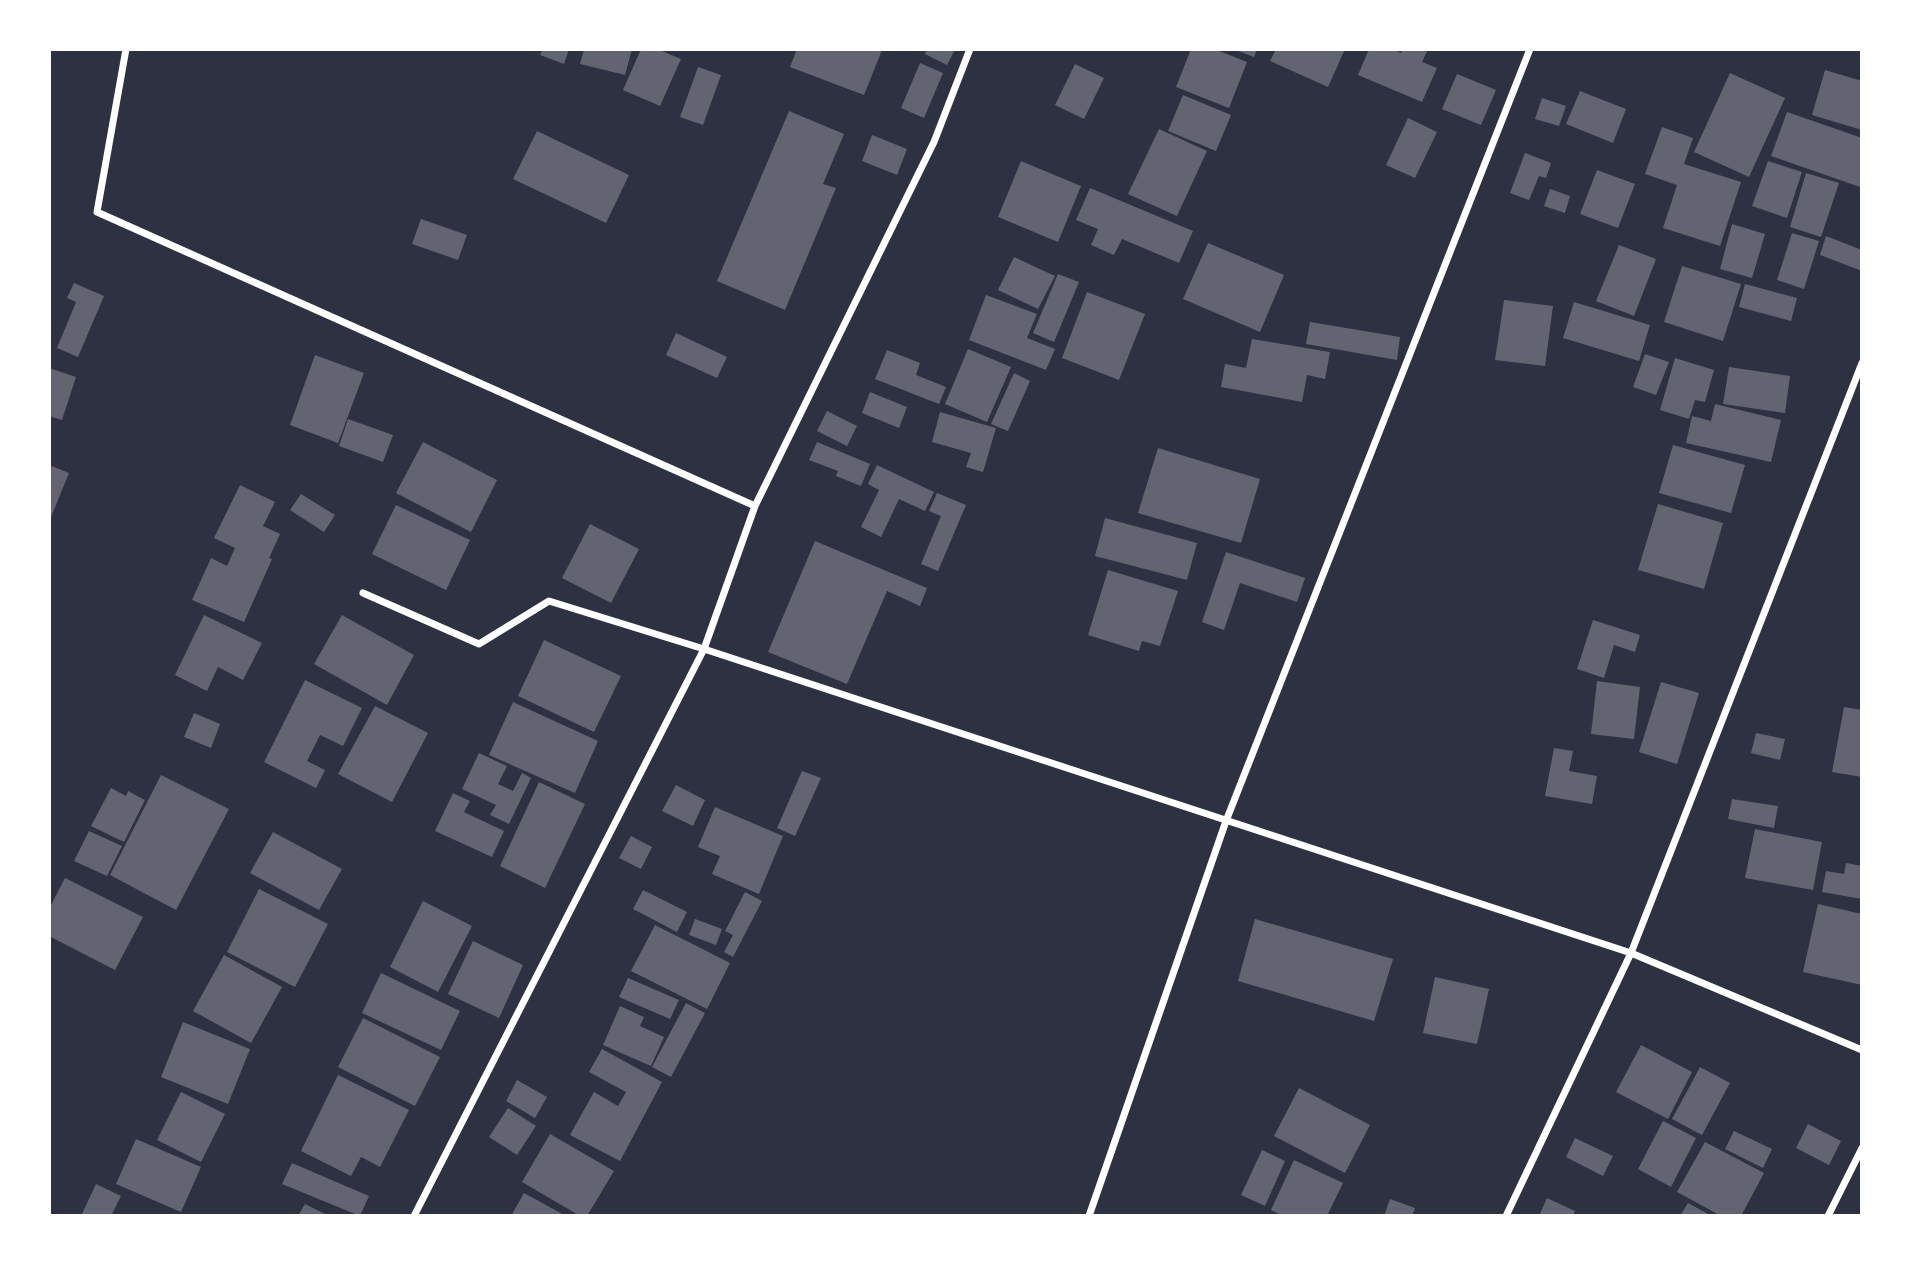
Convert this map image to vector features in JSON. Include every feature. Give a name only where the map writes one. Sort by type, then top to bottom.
[{"type":"street","points":[[126,49],[97,212],[755,506]]},
{"type":"street","points":[[414,1216],[704,649],[755,506],[934,142],[970,49]]},
{"type":"street","points":[[1089,1216],[1227,821],[1530,49]]},
{"type":"street","points":[[1506,1216],[1631,953],[1862,363]]},
{"type":"street","points":[[363,593],[479,644],[549,601],[704,649],[1631,953],[1862,1050]]},
{"type":"street","points":[[1828,1216],[1862,1148]]},
{"type":"building","points":[[543,49],[569,49],[564,64],[540,55]]},
{"type":"building","points":[[584,49],[632,49],[625,75],[580,64]]},
{"type":"building","points":[[641,49],[657,49],[681,59],[660,106],[623,90]]},
{"type":"building","points":[[797,49],[882,50],[864,95],[790,67]]},
{"type":"building","points":[[927,49],[955,49],[947,65],[925,54]]},
{"type":"building","points":[[1191,49],[1214,49],[1247,62],[1229,108],[1176,87]]},
{"type":"building","points":[[1233,49],[1257,49],[1254,57]]},
{"type":"building","points":[[1276,49],[1345,49],[1328,87],[1270,61]]},
{"type":"building","points":[[1369,49],[1393,49],[1401,53],[1403,49],[1428,49],[1422,62],[1437,68],[1422,102],[1358,75]]},
{"type":"building","points":[[920,63],[943,73],[924,118],[901,108]]},
{"type":"building","points":[[1075,64],[1104,78],[1084,119],[1055,105]]},
{"type":"building","points":[[698,67],[721,75],[703,125],[680,117]]},
{"type":"building","points":[[1825,70],[1862,81],[1862,130],[1812,115]]},
{"type":"building","points":[[1730,73],[1785,98],[1749,177],[1694,152]]},
{"type":"building","points":[[1457,74],[1496,90],[1481,125],[1442,109]]},
{"type":"building","points":[[1580,91],[1626,109],[1613,143],[1566,124]]},
{"type":"building","points":[[1183,95],[1231,115],[1216,151],[1168,131]]},
{"type":"building","points":[[1542,98],[1566,106],[1559,126],[1535,119]]},
{"type":"building","points":[[789,111],[844,134],[823,184],[836,188],[785,310],[717,281]]},
{"type":"building","points":[[1787,112],[1862,138],[1860,187],[1771,156]]},
{"type":"building","points":[[1408,118],[1437,132],[1415,178],[1386,165]]},
{"type":"building","points":[[1662,127],[1693,138],[1684,164],[1741,182],[1720,246],[1663,228],[1677,185],[1645,174]]},
{"type":"building","points":[[1159,129],[1207,151],[1177,216],[1128,194]]},
{"type":"building","points":[[537,131],[629,175],[606,223],[513,179]]},
{"type":"building","points":[[872,135],[907,149],[897,175],[862,161]]},
{"type":"building","points":[[1525,153],[1551,163],[1546,178],[1539,176],[1529,200],[1510,193]]},
{"type":"building","points":[[1021,161],[1081,186],[1058,242],[998,217]]},
{"type":"building","points":[[1768,161],[1802,172],[1787,218],[1752,206]]},
{"type":"building","points":[[1597,170],[1635,184],[1618,228],[1580,214]]},
{"type":"building","points":[[1806,173],[1839,183],[1821,237],[1790,227]]},
{"type":"building","points":[[1090,188],[1193,231],[1179,263],[1122,239],[1114,255],[1091,245],[1098,229],[1076,220]]},
{"type":"building","points":[[1550,189],[1570,196],[1565,213],[1544,206]]},
{"type":"building","points":[[421,219],[467,235],[458,260],[412,244]]},
{"type":"building","points":[[1732,224],[1765,234],[1752,278],[1720,269]]},
{"type":"building","points":[[1792,233],[1819,241],[1804,289],[1777,280]]},
{"type":"building","points":[[1826,236],[1862,250],[1862,271],[1820,255]]},
{"type":"building","points":[[1208,243],[1284,275],[1260,332],[1183,299]]},
{"type":"building","points":[[1619,245],[1656,259],[1634,316],[1596,301]]},
{"type":"building","points":[[1014,257],[1055,276],[1038,309],[998,290]]},
{"type":"building","points":[[1682,266],[1741,284],[1723,341],[1664,322]]},
{"type":"building","points":[[1058,274],[1079,282],[1054,342],[1033,333]]},
{"type":"building","points":[[74,283],[104,296],[78,357],[57,348],[76,302],[67,298]]},
{"type":"building","points":[[1745,284],[1797,298],[1791,321],[1739,307]]},
{"type":"building","points":[[1087,292],[1145,314],[1119,380],[1062,358]]},
{"type":"building","points":[[986,295],[1037,314],[1027,338],[1055,349],[1046,370],[969,340]]},
{"type":"building","points":[[1504,300],[1553,306],[1545,366],[1495,360]]},
{"type":"building","points":[[1574,302],[1650,325],[1639,361],[1563,338]]},
{"type":"building","points":[[1310,322],[1400,337],[1397,360],[1306,344]]},
{"type":"building","points":[[676,333],[727,357],[717,378],[666,355]]},
{"type":"building","points":[[1252,339],[1330,352],[1325,379],[1307,375],[1302,402],[1221,387],[1225,364],[1246,368]]},
{"type":"building","points":[[968,349],[1011,367],[987,422],[945,404]]},
{"type":"building","points":[[887,350],[920,363],[916,375],[946,387],[939,404],[875,379]]},
{"type":"building","points":[[1645,354],[1669,362],[1656,395],[1633,387]]},
{"type":"building","points":[[315,355],[364,373],[338,443],[290,425]]},
{"type":"building","points":[[1675,358],[1714,370],[1705,402],[1695,400],[1689,419],[1660,410]]},
{"type":"building","points":[[1729,367],[1790,376],[1785,413],[1723,404]]},
{"type":"building","points":[[49,368],[76,377],[62,420],[49,416]]},
{"type":"building","points":[[1014,373],[1030,381],[1008,431],[991,424]]},
{"type":"building","points":[[870,392],[907,407],[899,428],[862,413]]},
{"type":"building","points":[[1715,404],[1781,420],[1771,462],[1686,443],[1692,416],[1711,421]]},
{"type":"building","points":[[827,411],[857,426],[847,446],[817,431]]},
{"type":"building","points":[[940,412],[996,428],[983,472],[966,467],[971,453],[932,442]]},
{"type":"building","points":[[348,419],[393,435],[383,462],[339,446]]},
{"type":"building","points":[[423,442],[497,480],[471,532],[396,493]]},
{"type":"building","points":[[817,442],[870,464],[861,486],[836,476],[838,471],[809,460]]},
{"type":"building","points":[[1673,445],[1745,465],[1731,513],[1659,493]]},
{"type":"building","points":[[1158,448],[1260,479],[1241,543],[1138,513]]},
{"type":"building","points":[[877,465],[934,492],[925,511],[899,499],[881,537],[861,527],[879,490],[868,484]]},
{"type":"building","points":[[52,466],[69,473],[51,517],[49,473]]},
{"type":"building","points":[[240,485],[275,502],[263,526],[280,534],[244,622],[192,600],[211,558],[227,566],[235,548],[214,538]]},
{"type":"building","points":[[937,493],[966,505],[938,571],[921,564],[941,516],[929,511]]},
{"type":"building","points":[[301,494],[335,515],[324,532],[290,510]]},
{"type":"building","points":[[1658,504],[1723,523],[1704,589],[1638,570]]},
{"type":"building","points":[[396,505],[470,540],[446,590],[372,554]]},
{"type":"building","points":[[1105,518],[1197,543],[1187,580],[1095,556]]},
{"type":"building","points":[[590,524],[639,549],[611,603],[562,578]]},
{"type":"building","points":[[815,541],[927,588],[920,606],[887,591],[847,684],[768,652]]},
{"type":"building","points":[[1226,552],[1305,578],[1297,602],[1240,583],[1224,630],[1202,622]]},
{"type":"building","points":[[1108,570],[1178,591],[1160,646],[1142,641],[1139,651],[1088,635]]},
{"type":"building","points":[[204,615],[262,643],[243,680],[218,667],[207,691],[175,675]]},
{"type":"building","points":[[342,615],[414,655],[387,705],[314,664]]},
{"type":"building","points":[[1593,620],[1640,635],[1635,652],[1614,645],[1604,678],[1577,669]]},
{"type":"building","points":[[544,640],[621,676],[594,732],[518,696]]},
{"type":"building","points":[[305,680],[362,708],[343,746],[320,735],[307,761],[325,770],[316,788],[264,762]]},
{"type":"building","points":[[1597,681],[1640,687],[1634,739],[1591,734]]},
{"type":"building","points":[[1661,682],[1699,693],[1677,764],[1639,752]]},
{"type":"building","points":[[513,702],[598,741],[575,793],[489,755]]},
{"type":"building","points":[[375,706],[428,733],[392,802],[338,774]]},
{"type":"building","points":[[1844,707],[1862,710],[1862,777],[1832,772]]},
{"type":"building","points":[[194,713],[220,724],[211,748],[184,737]]},
{"type":"building","points":[[1756,733],[1785,739],[1780,760],[1751,753]]},
{"type":"building","points":[[1554,748],[1573,751],[1569,771],[1597,776],[1592,804],[1545,796]]},
{"type":"building","points":[[479,753],[507,766],[498,784],[513,791],[522,773],[531,778],[509,824],[490,815],[496,805],[462,789]]},
{"type":"building","points":[[802,771],[821,778],[795,836],[777,828]]},
{"type":"building","points":[[161,775],[229,809],[176,910],[110,875]]},
{"type":"building","points":[[539,782],[585,804],[545,888],[500,866]]},
{"type":"building","points":[[676,785],[705,800],[693,826],[662,811]]},
{"type":"building","points":[[111,788],[126,796],[128,791],[145,800],[124,842],[91,826]]},
{"type":"building","points":[[453,793],[470,801],[464,812],[504,831],[492,857],[435,831]]},
{"type":"building","points":[[1732,799],[1778,806],[1774,828],[1728,819]]},
{"type":"building","points":[[715,807],[783,836],[759,894],[712,874],[720,856],[698,847]]},
{"type":"building","points":[[1755,829],[1822,842],[1813,890],[1745,878]]},
{"type":"building","points":[[89,831],[122,846],[107,876],[74,861]]},
{"type":"building","points":[[273,832],[342,869],[319,910],[250,873]]},
{"type":"building","points":[[631,836],[652,847],[641,869],[619,858]]},
{"type":"building","points":[[1846,863],[1862,866],[1862,899],[1822,892],[1826,871],[1844,874]]},
{"type":"building","points":[[65,878],[143,917],[115,970],[49,936],[49,909]]},
{"type":"building","points":[[259,889],[328,924],[295,987],[227,952]]},
{"type":"building","points":[[643,890],[687,912],[677,932],[633,909]]},
{"type":"building","points":[[745,892],[762,901],[733,957],[724,952],[733,935],[725,931]]},
{"type":"building","points":[[423,901],[472,926],[438,992],[390,967]]},
{"type":"building","points":[[1818,904],[1862,914],[1862,985],[1803,972]]},
{"type":"building","points":[[695,919],[722,929],[716,945],[689,935]]},
{"type":"building","points":[[1255,919],[1393,959],[1374,1021],[1238,981]]},
{"type":"building","points":[[655,925],[730,963],[707,1009],[631,971]]},
{"type":"building","points":[[473,941],[523,965],[499,1018],[448,994]]},
{"type":"building","points":[[224,955],[282,987],[251,1043],[193,1011]]},
{"type":"building","points":[[381,973],[460,1011],[441,1050],[362,1013]]},
{"type":"building","points":[[1435,977],[1489,989],[1477,1044],[1423,1033]]},
{"type":"building","points":[[628,978],[679,1000],[670,1019],[619,997]]},
{"type":"building","points":[[686,1003],[705,1013],[671,1077],[652,1067]]},
{"type":"building","points":[[620,1006],[644,1017],[640,1026],[664,1037],[651,1066],[603,1045]]},
{"type":"building","points":[[363,1018],[440,1057],[415,1106],[338,1067]]},
{"type":"building","points":[[183,1022],[250,1049],[228,1104],[161,1077]]},
{"type":"building","points":[[1641,1045],[1692,1072],[1668,1119],[1616,1092]]},
{"type":"building","points":[[602,1049],[662,1082],[620,1161],[570,1135],[594,1092],[618,1106],[626,1092],[589,1072]]},
{"type":"building","points":[[1700,1067],[1730,1083],[1702,1135],[1672,1119]]},
{"type":"building","points":[[338,1075],[409,1110],[380,1167],[361,1157],[351,1176],[301,1151]]},
{"type":"building","points":[[517,1080],[547,1097],[535,1118],[506,1101]]},
{"type":"building","points":[[1299,1088],[1370,1125],[1345,1173],[1274,1136]]},
{"type":"building","points":[[181,1092],[225,1114],[201,1162],[157,1140]]},
{"type":"building","points":[[508,1108],[536,1126],[517,1155],[489,1137]]},
{"type":"building","points":[[1663,1121],[1696,1138],[1671,1187],[1638,1169]]},
{"type":"building","points":[[1808,1124],[1841,1141],[1829,1165],[1796,1148]]},
{"type":"building","points":[[1734,1131],[1772,1149],[1763,1168],[1725,1149]]},
{"type":"building","points":[[550,1134],[614,1171],[587,1216],[580,1216],[522,1182]]},
{"type":"building","points":[[1575,1138],[1613,1156],[1603,1176],[1566,1157]]},
{"type":"building","points":[[136,1139],[201,1167],[181,1212],[116,1184]]},
{"type":"building","points":[[1705,1142],[1764,1173],[1741,1216],[1721,1216],[1677,1192]]},
{"type":"building","points":[[1262,1150],[1285,1161],[1265,1206],[1241,1195]]},
{"type":"building","points":[[1294,1160],[1343,1183],[1327,1216],[1283,1216],[1271,1210]]},
{"type":"building","points":[[292,1163],[369,1196],[360,1216],[282,1184]]},
{"type":"building","points":[[96,1184],[121,1196],[111,1216],[81,1216]]},
{"type":"building","points":[[524,1193],[566,1216],[511,1216]]},
{"type":"building","points":[[1547,1198],[1575,1211],[1573,1216],[1539,1216]]},
{"type":"building","points":[[1390,1199],[1415,1208],[1412,1216],[1384,1216]]},
{"type":"building","points":[[1688,1203],[1712,1216],[1680,1216]]},
{"type":"building","points":[[305,1204],[329,1216],[298,1216]]}]
